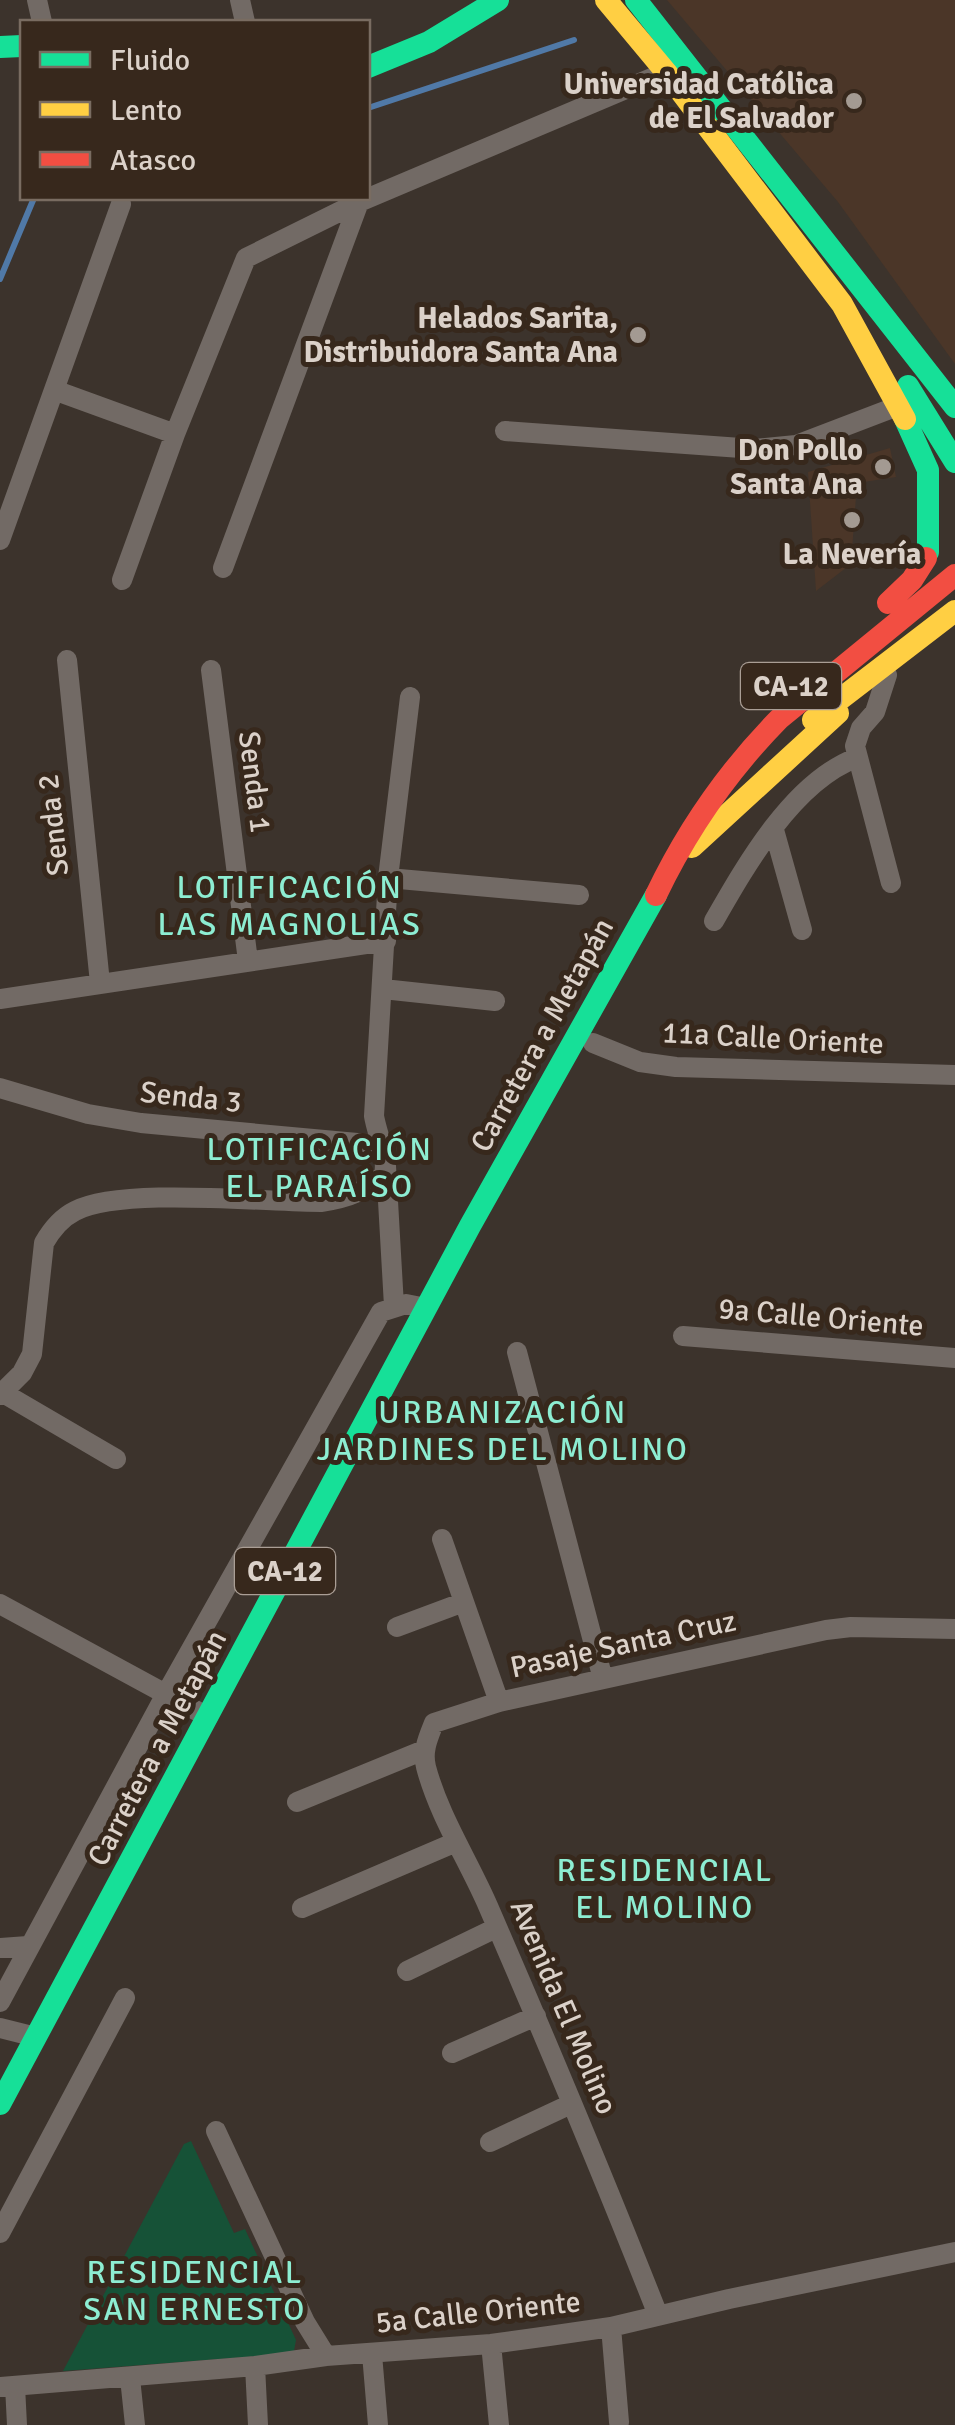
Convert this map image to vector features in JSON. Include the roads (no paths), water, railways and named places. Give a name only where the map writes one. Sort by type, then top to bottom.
[{"type":"main road","points":[[606,0],[666,72],[842,304],[918,443],[928,470],[930,598],[950,638]]},
{"type":"main road","points":[[636,0],[955,408]]},
{"type":"main road","points":[[370,66],[430,42],[494,3]]},
{"type":"main road","points":[[842,304],[873,334],[955,462]]},
{"type":"main road","points":[[927,555],[938,527],[950,512]]},
{"type":"main road","name":"CA-12","points":[[687,842],[689,817],[733,747],[774,700],[893,599],[912,580],[927,555]]},
{"type":"main road","points":[[803,713],[938,585],[955,575]]},
{"type":"main road","points":[[687,842],[733,766],[803,713],[955,610]]},
{"type":"main road","name":"CA-12","points":[[687,842],[886,675],[950,638]]},
{"type":"main road","points":[[805,675],[839,712]]},
{"type":"main road","name":"Carretera a Metapán","points":[[0,2104],[426,1308],[584,1041],[602,988],[687,842]]},
{"type":"street","points":[[370,197],[666,72]]},
{"type":"street","points":[[122,580],[175,434],[246,258],[364,200]]},
{"type":"street","points":[[223,568],[359,202]]},
{"type":"street","points":[[0,540],[122,204]]},
{"type":"street","points":[[54,390],[175,434]]},
{"type":"street","points":[[506,430],[755,449],[796,446],[898,406]]},
{"type":"street","name":"Senda 2","points":[[67,660],[100,984]]},
{"type":"street","name":"Senda 1","points":[[211,670],[248,961]]},
{"type":"street","points":[[886,675],[875,712],[857,738],[856,758],[891,883]]},
{"type":"street","points":[[394,1306],[383,1161],[374,1116],[388,878],[410,696]]},
{"type":"street","points":[[714,921],[739,878],[800,798],[826,773],[856,758]]},
{"type":"street","points":[[774,830],[802,930]]},
{"type":"street","points":[[388,878],[579,895]]},
{"type":"street","points":[[0,1000],[386,941]]},
{"type":"street","points":[[383,989],[496,1001]]},
{"type":"street","name":"11a Calle Oriente","points":[[584,1041],[640,1062],[676,1068],[955,1075]]},
{"type":"street","name":"Senda 3","points":[[0,1088],[88,1114],[383,1161]]},
{"type":"street","points":[[116,1459],[1,1394],[22,1374],[32,1354],[44,1243],[52,1228],[76,1210],[124,1198],[320,1202],[350,1195],[375,1183],[383,1161]]},
{"type":"street","points":[[0,2002],[166,1694],[380,1312],[406,1304],[426,1308]]},
{"type":"street","name":"9a Calle Oriente","points":[[683,1336],[955,1358]]},
{"type":"street","points":[[517,1352],[604,1680]]},
{"type":"street","points":[[442,1539],[499,1702]]},
{"type":"street","points":[[397,1627],[464,1602]]},
{"type":"street","points":[[0,1604],[208,1717]]},
{"type":"street","name":"Pasaje Santa Cruz","points":[[424,1750],[434,1723],[499,1702],[826,1630],[955,1630]]},
{"type":"street","points":[[297,1802],[424,1750]]},
{"type":"street","name":"Avenida El Molino","points":[[424,1750],[426,1767],[456,1842],[536,2016],[658,2315]]},
{"type":"street","points":[[302,1908],[456,1842]]},
{"type":"street","points":[[407,1971],[496,1928]]},
{"type":"street","points":[[0,1948],[28,1946]]},
{"type":"street","points":[[0,2233],[125,1998]]},
{"type":"street","points":[[452,2053],[536,2016]]},
{"type":"street","points":[[0,2028],[36,2037]]},
{"type":"street","points":[[490,2142],[571,2104]]},
{"type":"street","points":[[216,2131],[304,2322],[326,2356]]},
{"type":"street","name":"5a Calle Oriente","points":[[8,2387],[491,2344],[611,2327],[955,2252]]},
{"type":"street","points":[[611,2327],[618,2422]]},
{"type":"street","points":[[491,2344],[498,2425]]},
{"type":"street","points":[[372,2354],[378,2425]]},
{"type":"street","points":[[255,2366],[258,2425]]},
{"type":"street","points":[[130,2378],[134,2425]]},
{"type":"street","points":[[8,2387],[18,2425]]},
{"type":"waterway","points":[[370,107],[574,40]]},
{"type":"waterway","points":[[0,279],[33,200]]},
{"type":"place","name":"Universidad Católica de El Salvador","points":[[854,101]]},
{"type":"place","name":"Helados Sarita, Distribuidora Santa Ana","points":[[638,335]]},
{"type":"place","name":"Don Pollo Santa Ana","points":[[883,467]]},
{"type":"place","name":"La Nevería","points":[[852,520]]},
{"type":"district","name":"LOTIFICACIÓN LAS MAGNOLIAS","points":[[290,906]]},
{"type":"district","name":"LOTIFICACIÓN EL PARAÍSO","points":[[320,1168]]},
{"type":"district","name":"URBANIZACIÓN JARDINES DEL MOLINO","points":[[503,1430]]},
{"type":"district","name":"RESIDENCIAL EL MOLINO","points":[[665,1888]]},
{"type":"district","name":"RESIDENCIAL SAN ERNESTO","points":[[195,2290]]}]
